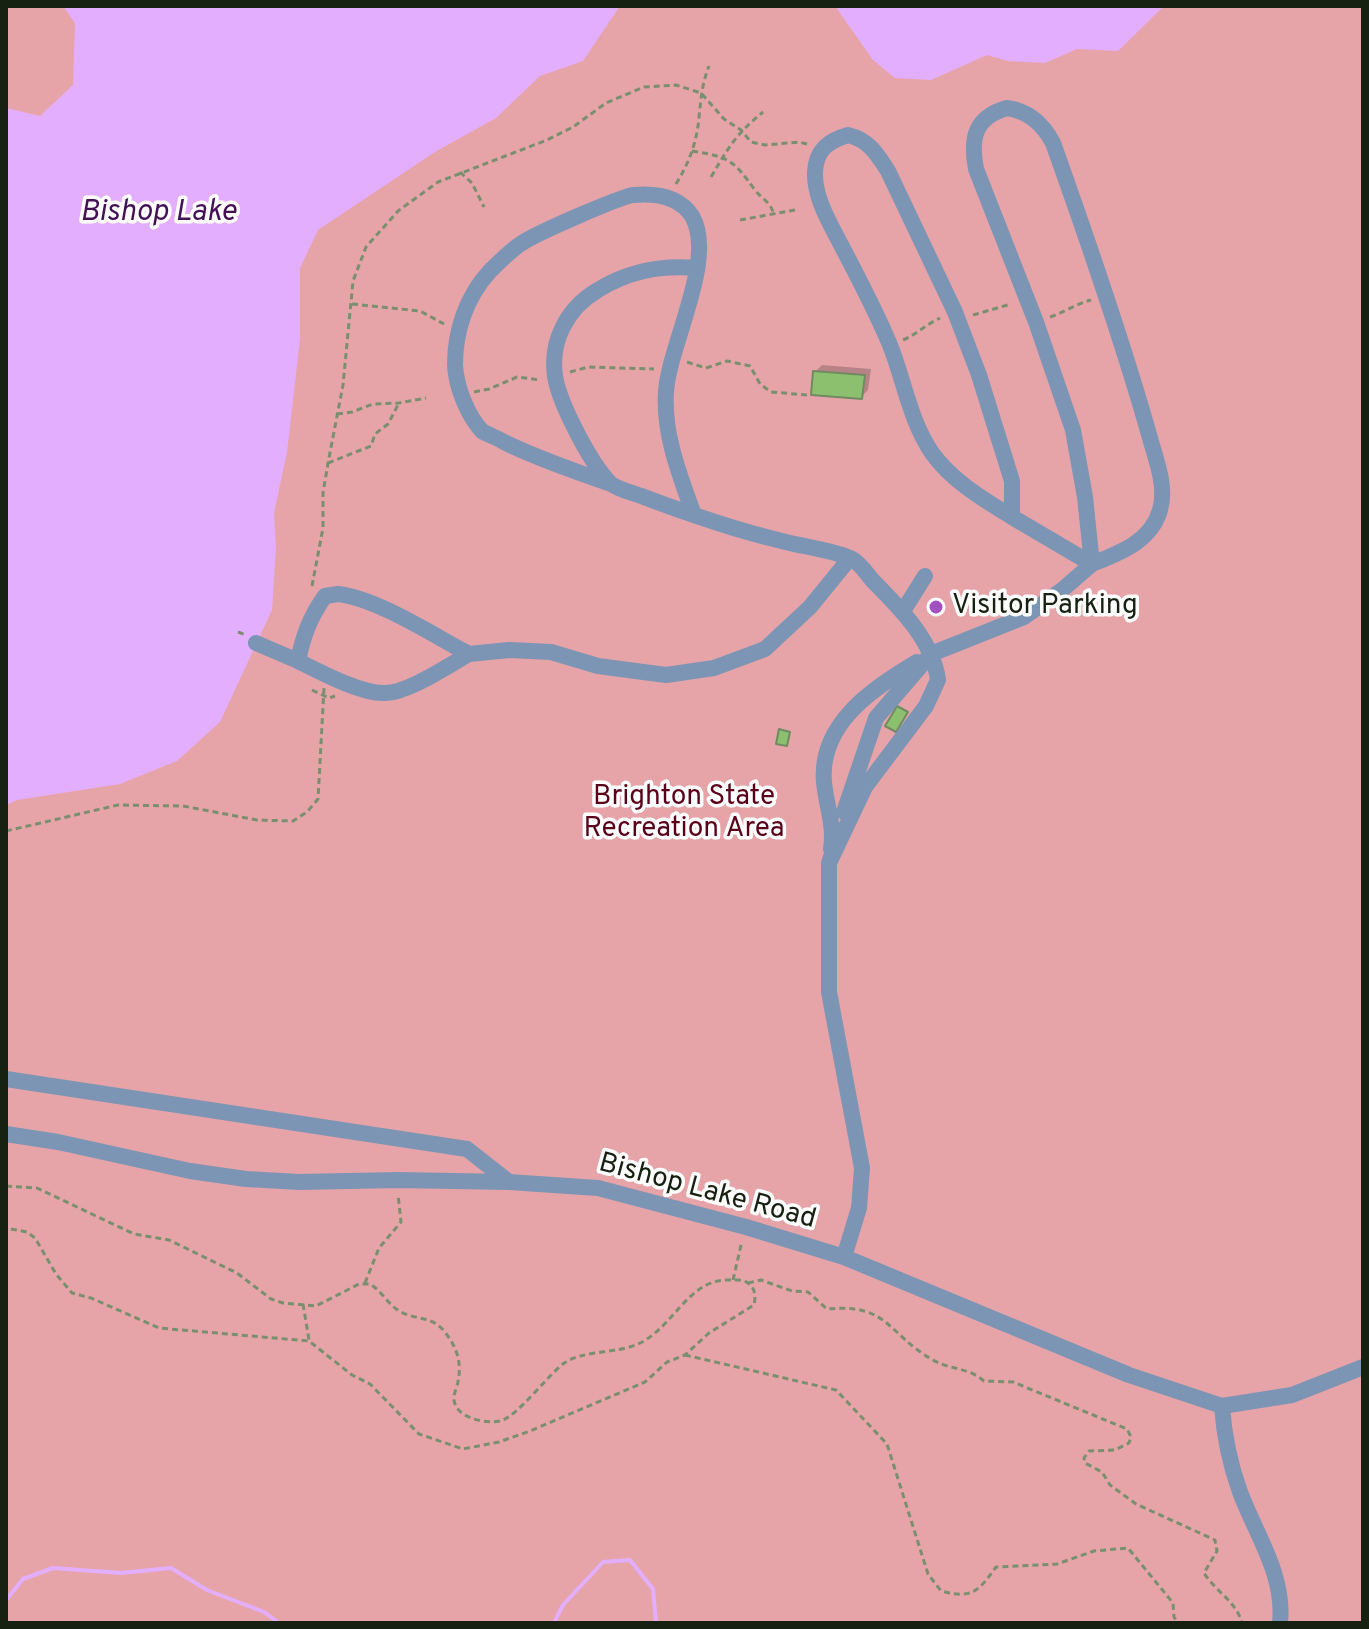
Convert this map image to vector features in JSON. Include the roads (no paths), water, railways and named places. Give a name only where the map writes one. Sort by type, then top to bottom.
[{"type":"street","points":[[844,1257],[859,1208],[862,1168],[829,992],[832,826],[824,770],[838,725],[861,700],[895,675],[931,654],[1024,617],[1092,564],[1126,551],[1148,533],[1161,509],[1158,466],[1138,393],[1049,135],[1027,112],[1007,108],[993,112],[982,121],[976,132],[976,169],[1036,322],[1073,430],[1085,497],[1092,564]]},
{"type":"street","points":[[1012,517],[1012,481],[979,375],[956,316],[888,171],[862,138],[848,135],[830,141],[816,162],[815,177],[824,214],[859,278],[890,345],[919,430],[931,451],[946,470],[993,505],[1012,517],[1092,564]]},
{"type":"street","points":[[694,515],[671,450],[665,394],[700,252],[696,225],[681,203],[670,197],[631,195],[522,243],[488,273],[467,305],[455,338],[455,377],[459,394],[483,431],[520,450],[694,515],[755,535],[850,558],[903,611],[931,654],[938,680],[926,706],[865,787],[829,863]]},
{"type":"street","points":[[611,484],[572,428],[555,376],[553,356],[557,337],[569,316],[585,298],[610,283],[635,272],[667,266],[696,268]]},
{"type":"street","points":[[653,500],[682,481]]},
{"type":"street","points":[[993,505],[1003,497],[1012,481]]},
{"type":"street","points":[[256,643],[328,676],[385,693],[404,689],[469,654],[509,650],[551,652],[598,666],[666,675],[714,668],[765,649],[810,607],[850,558]]},
{"type":"street","points":[[903,611],[925,576]]},
{"type":"street","points":[[298,661],[303,634],[314,611],[325,596],[338,594],[374,606],[469,654]]},
{"type":"street","points":[[829,863],[876,718],[931,654]]},
{"type":"street","points":[[6,1079],[467,1149],[509,1182]]},
{"type":"street","name":"Bishop Lake Road","points":[[6,1134],[58,1142],[190,1171],[246,1179],[509,1182],[598,1188],[746,1227],[844,1257],[1129,1375],[1222,1406],[1292,1395],[1363,1367]]},
{"type":"street","points":[[1222,1406],[1224,1436],[1240,1493],[1268,1552],[1282,1605],[1280,1623]]},
{"type":"water","name":"Bishop Lake","points":[[63,6],[620,6],[583,61],[540,76],[496,118],[435,152],[318,230],[300,268],[300,339],[287,452],[274,513],[276,546],[272,610],[220,722],[177,761],[120,784],[17,800],[6,805],[6,108],[40,116],[73,85],[75,23]]},
{"type":"water","points":[[835,6],[1164,6],[1118,51],[1077,49],[1045,63],[1008,61],[987,55],[931,80],[895,78],[873,60]]},
{"type":"waterway","points":[[554,1623],[563,1605],[603,1562],[630,1560],[653,1589],[656,1623]]},
{"type":"waterway","points":[[6,1600],[23,1579],[53,1568],[121,1573],[171,1568],[207,1590],[264,1612],[279,1623]]},
{"type":"place","name":"Visitor Parking","points":[[936,607]]},
{"type":"park label","name":"Brighton State Recreation Area","points":[[684,814]]}]
